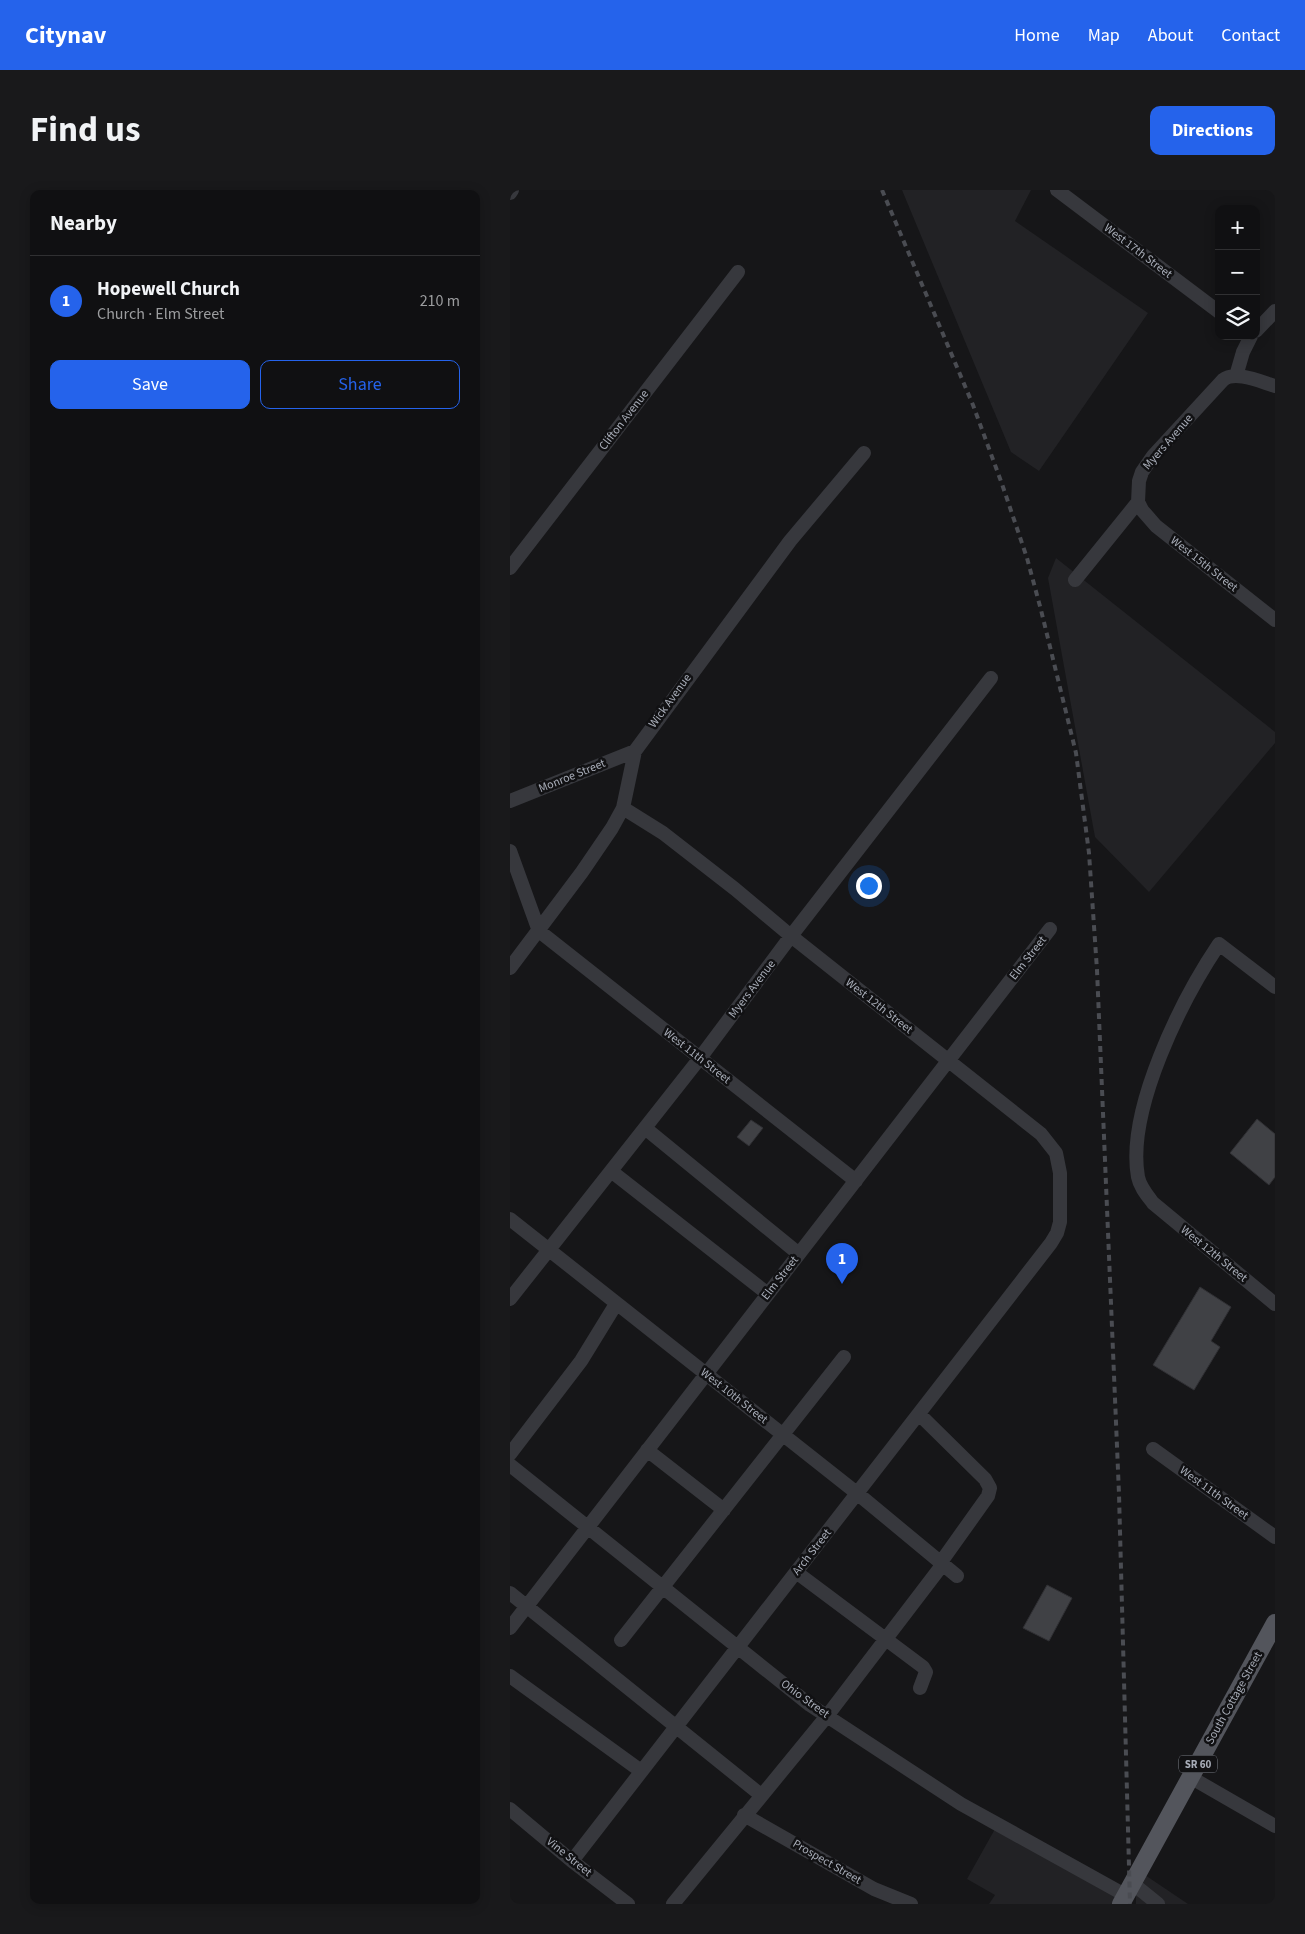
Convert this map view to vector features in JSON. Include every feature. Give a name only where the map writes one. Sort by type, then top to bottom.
[{"type":"main road","name":"South Cottage Street","points":[[1126,1894],[1275,1623]]},
{"type":"street","name":"West 17th Street","points":[[1057,190],[1215,309]]},
{"type":"street","name":"Clifton Avenue","points":[[510,568],[738,272]]},
{"type":"street","points":[[1260,327],[1275,311]]},
{"type":"street","points":[[1249,340],[1242,352],[1236,376],[1275,386]]},
{"type":"street","name":"Myers Avenue","points":[[1138,502],[1139,481],[1142,472],[1153,456],[1223,380],[1229,376],[1236,376]]},
{"type":"street","name":"Wick Avenue","points":[[510,968],[597,850],[622,808],[635,751],[790,541],[864,453]]},
{"type":"street","points":[[1075,580],[1138,502]]},
{"type":"street","name":"West 15th Street","points":[[1138,502],[1142,510],[1156,526],[1275,620]]},
{"type":"street","name":"Myers Avenue","points":[[510,1299],[700,1058],[791,936],[991,678]]},
{"type":"street","name":"Monroe Street","points":[[510,801],[635,751]]},
{"type":"street","name":"West 12th Street","points":[[622,808],[663,833],[735,889],[791,936],[1046,1138],[1056,1153],[1060,1172],[1061,1212],[1058,1233],[1052,1244]]},
{"type":"street","points":[[510,850],[539,930]]},
{"type":"street","name":"Elm Street","points":[[510,1628],[1050,929]]},
{"type":"street","name":"West 11th Street","points":[[539,930],[856,1181]]},
{"type":"street","name":"West 12th Street","points":[[1275,987],[1219,944],[1207,961],[1172,1029],[1143,1108],[1137,1139],[1138,1178],[1144,1192],[1153,1203],[1275,1304]]},
{"type":"street","points":[[645,1128],[799,1254]]},
{"type":"street","points":[[611,1171],[768,1294]]},
{"type":"street","name":"West 10th Street","points":[[510,1219],[783,1434],[957,1576]]},
{"type":"street","name":"Arch Street","points":[[572,1861],[1052,1244]]},
{"type":"street","points":[[510,1454],[581,1361],[616,1304]]},
{"type":"street","points":[[621,1640],[664,1588],[844,1357]]},
{"type":"street","points":[[673,1904],[827,1716],[942,1563],[988,1496],[990,1488],[985,1479],[919,1414]]},
{"type":"street","name":"West 11th Street","points":[[1153,1449],[1275,1537]]},
{"type":"street","points":[[647,1450],[724,1510]]},
{"type":"street","name":"Ohio Street","points":[[510,1465],[737,1647],[827,1716],[961,1804],[1048,1854],[1126,1894],[1158,1904]]},
{"type":"street","points":[[796,1572],[923,1667],[926,1672],[920,1688]]},
{"type":"street","points":[[510,1593],[761,1795]]},
{"type":"street","points":[[510,1676],[641,1771]]},
{"type":"street","points":[[1190,1777],[1275,1826]]},
{"type":"street","name":"Vine Street","points":[[510,1809],[572,1861],[628,1904]]},
{"type":"street","name":"Prospect Street","points":[[744,1815],[874,1889],[911,1904]]},
{"type":"shaded area","points":[[902,190],[1031,190],[1015,221],[1148,313],[1039,471],[1011,452]]},
{"type":"shaded area","points":[[1056,558],[1275,732],[1275,743],[1149,892],[1095,837],[1048,578]]},
{"type":"shaded area","points":[[1000,1820],[1122,1889],[1124,1904],[989,1904],[995,1895],[967,1879]]},
{"type":"shaded area","points":[[1145,1875],[1188,1904],[1136,1904],[1136,1896]]},
{"type":"building","points":[[1257,1119],[1275,1134],[1275,1177],[1269,1185],[1230,1153]]},
{"type":"building","points":[[751,1120],[763,1128],[749,1146],[737,1137]]},
{"type":"building","points":[[1200,1287],[1231,1307],[1211,1341],[1220,1347],[1194,1390],[1153,1365]]},
{"type":"building","points":[[1047,1585],[1072,1598],[1049,1641],[1023,1628]]},
{"type":"railway","points":[[882,190],[973,405],[1002,484],[1027,558],[1076,753],[1089,853],[1097,970],[1119,1494],[1130,1904]]},
{"type":"place","name":"Hopewell Church","points":[[842,1284]]}]
